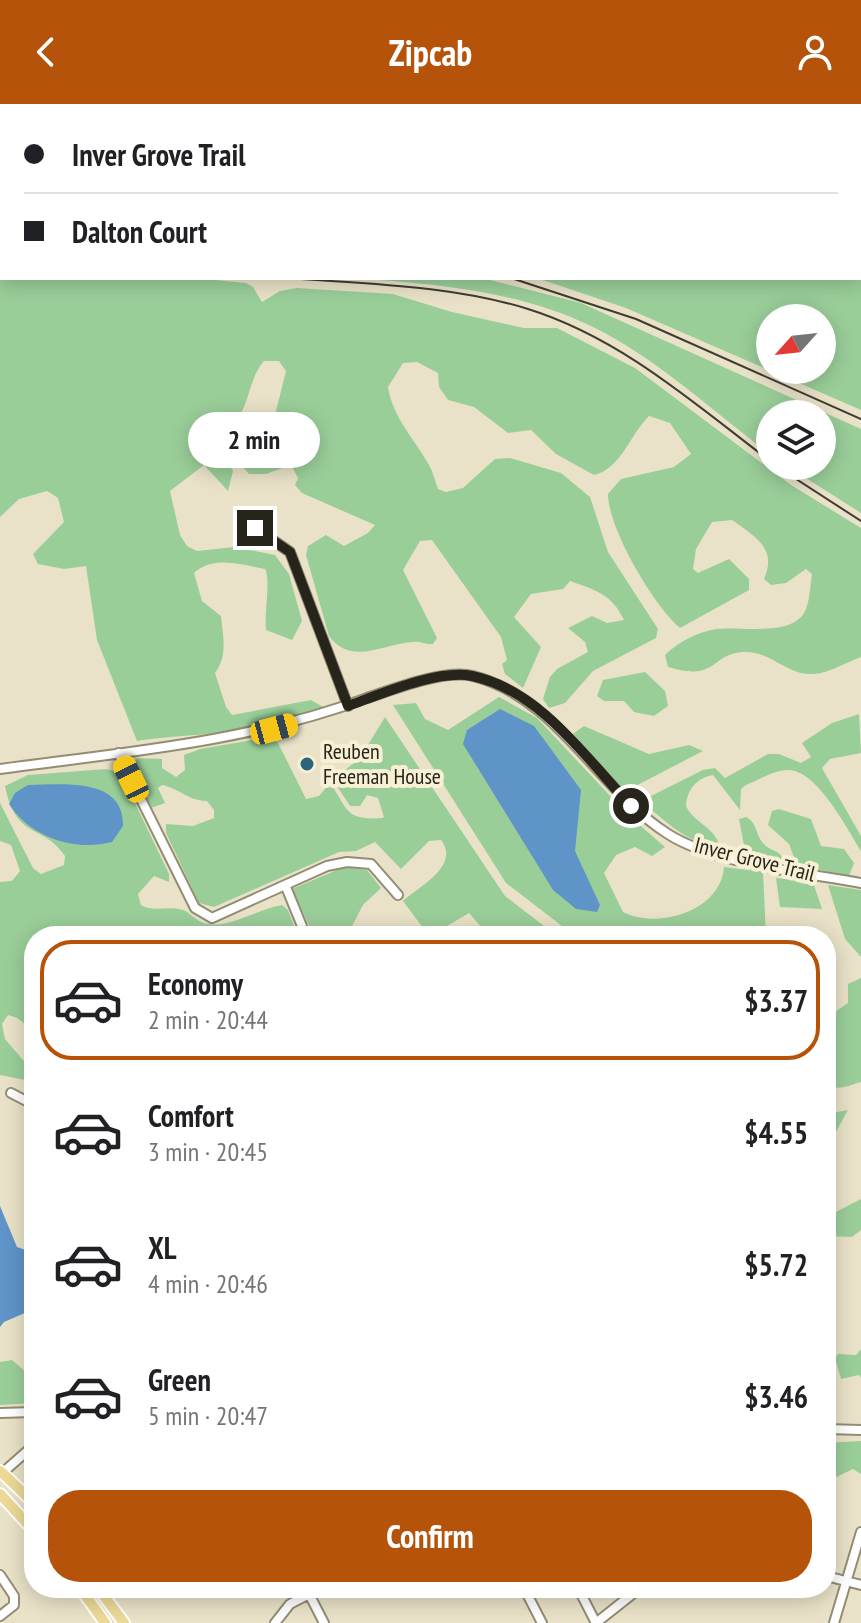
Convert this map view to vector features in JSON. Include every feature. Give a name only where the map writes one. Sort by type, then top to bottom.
[{"type":"main road","points":[[1,1473],[24,1494]]},
{"type":"main road","points":[[0,1494],[24,1520]]},
{"type":"main road","points":[[87,1598],[105,1623]]},
{"type":"main road","points":[[105,1598],[124,1623]]},
{"type":"street","points":[[255,528],[290,552],[348,706]]},
{"type":"street","name":"Inver Grove Trail","points":[[0,769],[274,729],[424,680],[470,675],[516,693],[562,731],[631,806],[670,836],[769,867],[861,883]]},
{"type":"street","points":[[118,753],[195,908],[212,918],[327,866],[347,862],[371,864],[398,895]]},
{"type":"street","points":[[286,887],[302,926]]},
{"type":"street","points":[[11,1093],[24,1100]]},
{"type":"street","points":[[0,1413],[24,1412]]},
{"type":"street","points":[[836,1429],[861,1430]]},
{"type":"street","points":[[1,1473],[24,1453]]},
{"type":"street","points":[[834,1623],[861,1532]]},
{"type":"street","points":[[0,1575],[14,1596],[14,1605],[0,1616]]},
{"type":"street","points":[[836,1579],[861,1585]]},
{"type":"street","points":[[275,1623],[286,1608],[299,1598]]},
{"type":"street","points":[[312,1598],[324,1623]]},
{"type":"street","points":[[529,1598],[542,1623]]},
{"type":"street","points":[[583,1598],[596,1623],[627,1598]]},
{"type":"green space","points":[[0,280],[215,280],[246,283],[253,287],[262,302],[280,291],[297,288],[393,294],[452,312],[524,328],[557,328],[635,368],[756,459],[756,480],[784,480],[861,528],[861,657],[814,674],[795,671],[753,652],[732,654],[696,671],[668,667],[665,655],[702,632],[725,628],[773,628],[794,622],[807,607],[812,574],[806,569],[786,583],[771,585],[764,579],[768,559],[762,544],[732,520],[712,522],[696,549],[693,569],[698,573],[729,559],[749,579],[749,590],[680,628],[657,602],[634,565],[615,526],[608,494],[621,479],[674,467],[691,454],[670,423],[649,416],[619,458],[594,475],[556,454],[531,430],[508,433],[474,407],[448,400],[439,387],[438,373],[417,362],[403,363],[388,387],[394,408],[429,465],[438,489],[446,492],[463,488],[495,459],[510,458],[561,473],[590,497],[608,552],[658,629],[656,638],[593,671],[565,703],[549,708],[543,699],[550,677],[557,669],[588,652],[585,642],[568,628],[592,616],[607,623],[624,620],[619,611],[602,594],[570,581],[563,589],[531,594],[514,617],[541,647],[523,688],[505,674],[502,664],[507,660],[501,637],[432,540],[420,541],[403,570],[437,638],[433,644],[414,642],[369,651],[348,650],[329,636],[306,555],[308,546],[326,535],[344,546],[368,533],[375,525],[302,493],[295,485],[298,478],[291,465],[266,474],[249,474],[242,466],[252,440],[273,423],[286,371],[279,361],[264,361],[218,455],[227,461],[233,471],[228,491],[204,465],[170,491],[180,535],[187,546],[197,551],[235,547],[275,555],[289,574],[302,621],[292,640],[266,630],[265,569],[219,563],[202,567],[194,573],[202,601],[221,616],[223,653],[215,673],[226,707],[232,715],[311,700],[323,707],[303,717],[257,729],[137,741],[97,640],[86,566],[64,569],[38,564],[33,554],[64,522],[58,498],[47,491],[19,499],[0,517]]},
{"type":"green space","points":[[377,280],[490,280],[581,303],[797,400],[756,400],[756,443],[639,353],[591,326],[534,304],[474,291]]},
{"type":"green space","points":[[543,280],[861,280],[861,410],[801,384],[836,384],[836,304],[756,304],[756,364],[626,308]]},
{"type":"green space","points":[[836,418],[861,429],[861,513],[809,480],[836,480]]},
{"type":"green space","points":[[645,672],[665,691],[668,706],[654,716],[634,712],[624,701],[604,701],[597,696],[603,680]]},
{"type":"green space","points":[[499,697],[537,718],[628,815],[665,847],[652,856],[635,847],[616,855],[604,873],[623,912],[653,919],[686,913],[712,895],[724,867],[763,872],[766,926],[562,926],[506,883],[393,705],[416,703],[425,719],[448,730]]},
{"type":"green space","points":[[859,714],[861,753],[830,759],[822,768],[861,836],[861,851],[820,789],[798,772],[777,772],[746,785],[741,789],[740,810],[713,775],[698,782],[688,794],[686,806],[719,844],[698,842],[644,804],[645,799],[703,770],[715,768],[725,778],[768,754],[779,754],[801,763],[811,757],[802,743],[832,723]]},
{"type":"green space","points":[[385,717],[505,896],[544,926],[480,926],[469,913],[447,926],[422,926],[403,901],[442,867],[446,850],[441,840],[429,841],[401,869],[375,842],[356,851],[339,852],[214,907],[199,903],[166,833],[166,824],[193,826],[214,818],[214,810],[207,801],[194,799],[162,785],[158,788],[165,803],[151,808],[135,779],[132,762],[138,758],[162,759],[162,768],[176,777],[185,770],[184,755],[200,749],[271,737],[278,743],[306,799],[319,796],[330,783],[348,811],[360,817],[382,818],[378,798],[367,795],[360,806],[350,806],[333,780],[360,758]]},
{"type":"green space","points":[[584,726],[649,754],[689,745],[703,751],[624,792],[573,734]]},
{"type":"green space","points":[[114,771],[135,803],[169,874],[169,882],[154,876],[138,894],[141,905],[183,910],[201,922],[223,924],[282,905],[288,910],[294,926],[24,926],[24,1023],[8,1015],[2,1024],[5,1039],[24,1061],[24,1080],[0,1075],[0,882],[12,881],[20,871],[11,845],[0,841],[0,803],[33,868],[41,874],[64,865],[65,856],[48,839],[23,824],[10,803],[5,786],[28,775]]},
{"type":"green space","points":[[779,809],[811,819],[821,846],[844,849],[854,863],[849,876],[797,865],[789,844],[768,825],[772,811]]},
{"type":"green space","points":[[746,817],[753,822],[764,844],[784,860],[746,856],[739,819]]},
{"type":"green space","points":[[344,867],[367,870],[381,888],[363,905],[352,926],[309,926],[292,889]]},
{"type":"green space","points":[[776,878],[813,882],[822,909],[780,907]]},
{"type":"green space","points":[[828,885],[861,890],[861,957],[845,939]]},
{"type":"green space","points":[[861,978],[861,1082],[840,1088],[836,1087],[836,1011],[848,1003],[848,984]]},
{"type":"green space","points":[[848,1110],[836,1132],[836,1112]]},
{"type":"green space","points":[[861,1199],[861,1230],[852,1237],[836,1236],[836,1212]]},
{"type":"green space","points":[[861,1349],[861,1378],[859,1375],[841,1379],[836,1357],[838,1354],[856,1355]]},
{"type":"green space","points":[[12,1360],[24,1370],[24,1404],[0,1405],[0,1362]]},
{"type":"green space","points":[[861,1441],[861,1474],[853,1469],[836,1477],[836,1442]]},
{"type":"water","points":[[500,709],[534,726],[581,790],[575,851],[600,905],[597,912],[576,909],[553,890],[463,744],[467,730]]},
{"type":"water","points":[[28,785],[73,785],[102,791],[113,798],[121,810],[123,826],[112,842],[98,845],[54,839],[29,825],[9,804],[15,793]]},
{"type":"water","points":[[0,1206],[17,1247],[24,1249],[24,1313],[0,1327]]},
{"type":"railway","points":[[313,280],[469,295],[528,309],[562,322],[656,374],[756,450]]},
{"type":"railway","points":[[517,280],[636,319],[861,419]]},
{"type":"railway","points":[[798,480],[861,521]]},
{"type":"place","name":"Reuben Freeman House","points":[[307,764]]},
{"type":"route","points":[[255,528],[290,552],[348,706],[424,680],[470,675],[516,693],[562,731],[631,806]]}]
